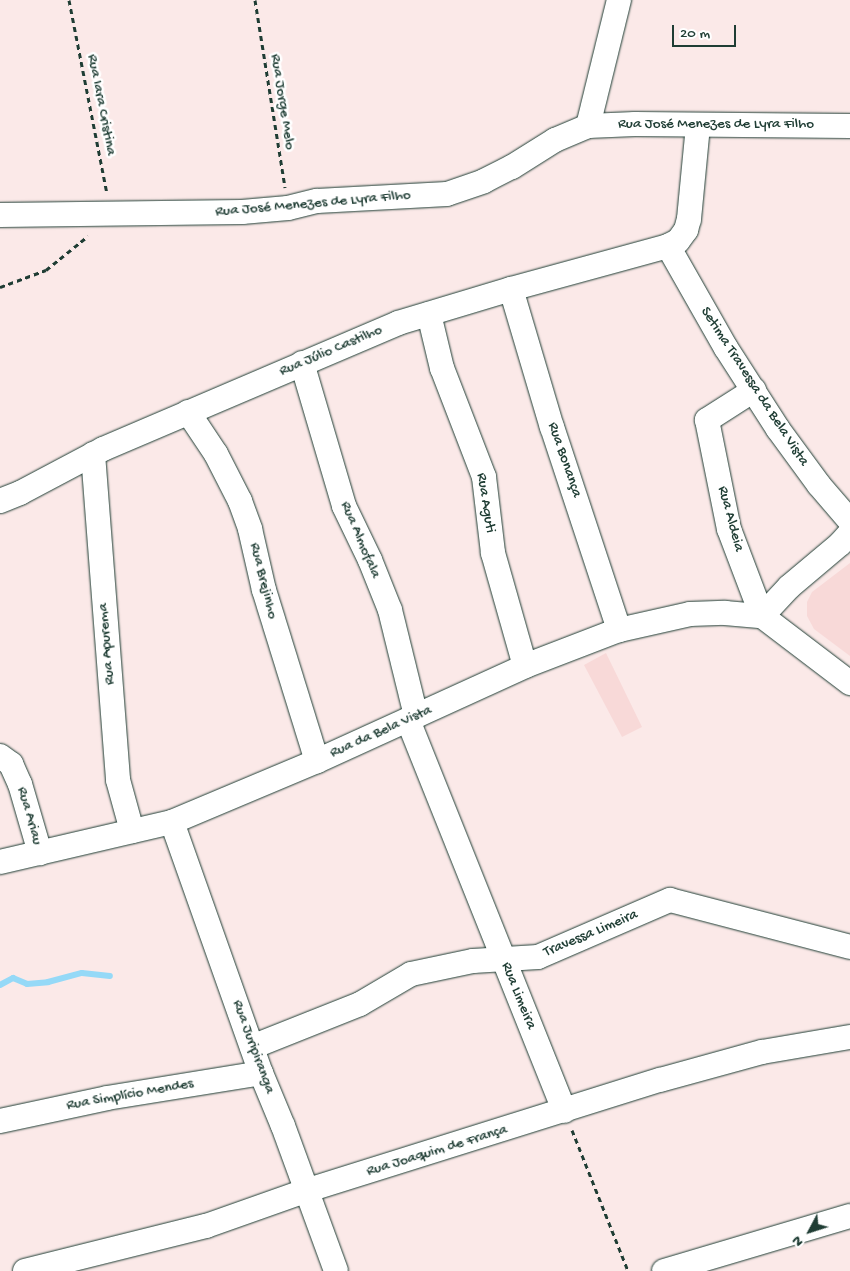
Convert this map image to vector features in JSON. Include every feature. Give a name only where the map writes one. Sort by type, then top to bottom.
[{"type":"street","points":[[588,126],[619,0]]},
{"type":"street","name":"Rua José Menezes de Lyra Filho","points":[[0,215],[232,212],[288,208],[318,201],[447,194],[484,181],[512,167],[555,140],[588,126],[636,124],[850,126]]},
{"type":"street","points":[[673,244],[686,230],[689,220],[698,125]]},
{"type":"street","name":"Rua Júlio Castilho","points":[[0,501],[93,454],[398,323],[673,244]]},
{"type":"street","name":"Setima Travessa da Bela Vista","points":[[673,244],[694,294],[778,429],[819,484],[850,521]]},
{"type":"street","name":"Rua Bonança","points":[[511,289],[546,408],[619,630]]},
{"type":"street","name":"Rua Aguti","points":[[429,314],[442,368],[484,477],[493,553],[525,666]]},
{"type":"street","name":"Rua Almofala","points":[[302,363],[344,506],[370,560],[390,610],[412,718]]},
{"type":"street","name":"Rua Aldeia","points":[[754,390],[707,420],[729,529],[762,616]]},
{"type":"street","name":"Rua Brejinho","points":[[188,412],[216,454],[240,501],[250,530],[264,590],[316,761]]},
{"type":"street","name":"Rua Apurema","points":[[93,454],[118,780],[132,831]]},
{"type":"street","points":[[850,533],[840,544],[788,587],[762,616],[850,683]]},
{"type":"street","name":"Rua da Bela Vista","points":[[0,862],[172,822],[316,761],[525,666],[619,630],[690,614],[725,613],[762,616]]},
{"type":"street","name":"Rua Limeira","points":[[412,718],[503,959],[564,1111]]},
{"type":"street","name":"Rua Ariau","points":[[0,756],[11,764],[20,784],[40,853]]},
{"type":"street","name":"Rua Juripiranga","points":[[172,822],[252,1047],[336,1271]]},
{"type":"street","name":"Travessa Limeira","points":[[252,1047],[360,1004],[411,974],[473,961],[538,957],[670,900],[850,947]]},
{"type":"street","name":"Rua Joaquim de França","points":[[25,1271],[206,1226],[305,1191],[660,1080],[762,1052],[850,1037]]},
{"type":"street","name":"Rua Simplício Mendes","points":[[0,1121],[107,1098],[262,1073]]},
{"type":"street","points":[[664,1271],[850,1216]]},
{"type":"path","name":"Rua Iara Cristina","points":[[69,0],[112,214]]},
{"type":"path","name":"Rua Jorge Melo","points":[[255,0],[288,208]]},
{"type":"path","points":[[0,287],[46,270],[112,214]]},
{"type":"path","points":[[564,1111],[628,1271]]},
{"type":"shaded area","points":[[850,563],[850,656],[814,629],[807,616],[807,602],[812,592]]},
{"type":"shaded area","points":[[606,653],[642,727],[622,737],[584,665]]},
{"type":"waterway","points":[[0,985],[13,978],[27,984],[48,982],[82,973],[110,976]]}]
